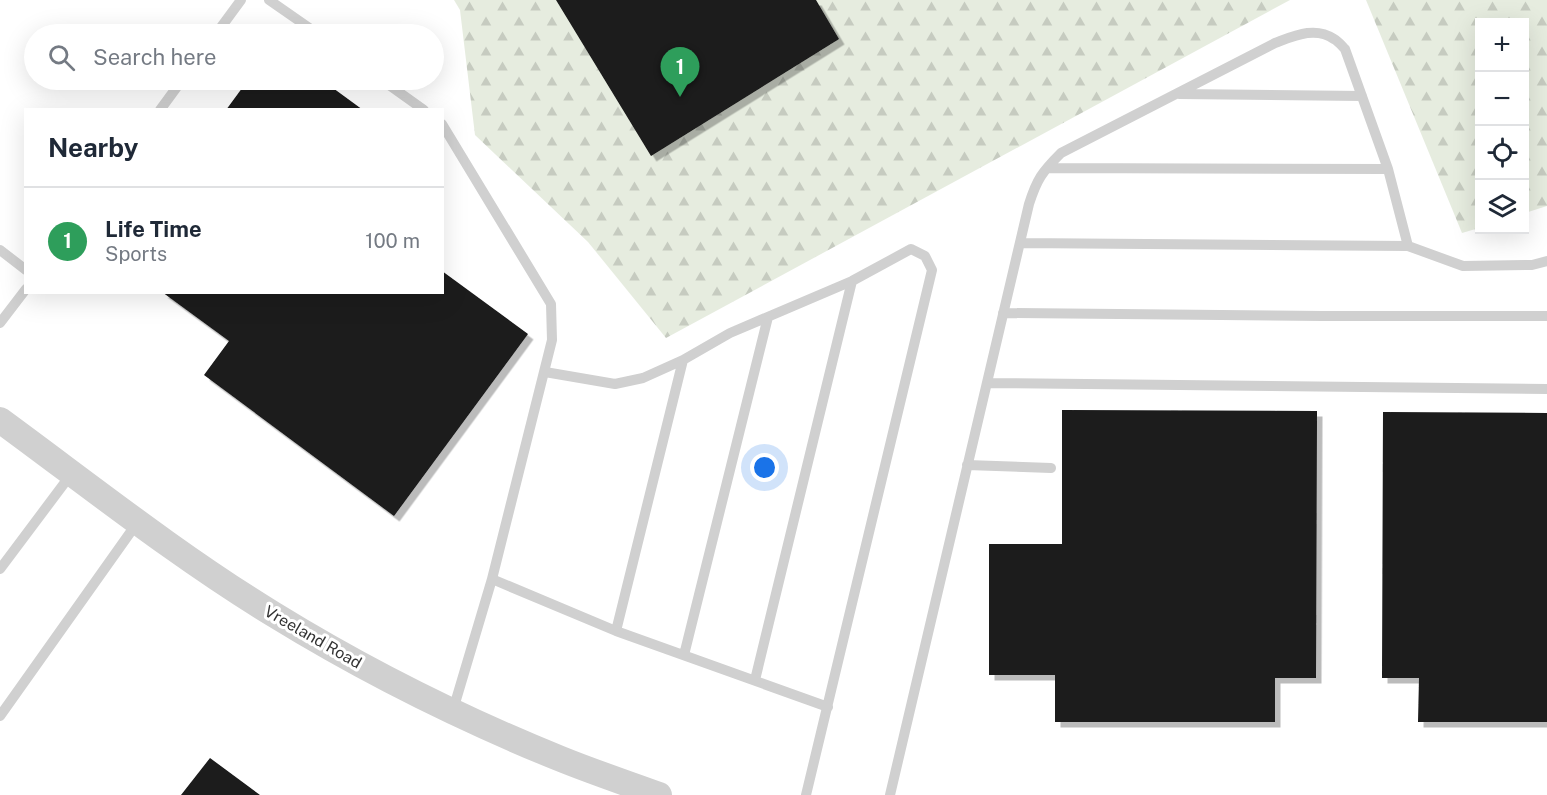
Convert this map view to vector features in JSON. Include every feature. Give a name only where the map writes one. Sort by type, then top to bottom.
[{"type":"street","name":"Vreeland Road","points":[[0,420],[188,559],[273,615],[362,665],[452,711],[613,783],[659,795]]},
{"type":"lane","points":[[224,24],[242,0]]},
{"type":"lane","points":[[269,0],[304,24]]},
{"type":"lane","points":[[890,795],[1029,204],[1036,183],[1061,153],[1275,43],[1302,33],[1318,32],[1334,38],[1345,49],[1388,169],[1408,246]]},
{"type":"lane","points":[[161,108],[175,90]]},
{"type":"lane","points":[[396,90],[421,108]]},
{"type":"lane","points":[[1176,94],[1362,96]]},
{"type":"lane","points":[[444,127],[551,304],[552,340],[492,579],[452,711]]},
{"type":"lane","points":[[1047,168],[1388,169]]},
{"type":"lane","points":[[1020,243],[1408,246],[1463,266],[1532,265],[1547,261]]},
{"type":"lane","points":[[545,372],[615,384],[642,378],[683,360],[730,333],[852,281],[911,249],[925,256],[932,270],[807,795]]},
{"type":"lane","points":[[0,250],[24,268]]},
{"type":"lane","points":[[754,680],[852,281]]},
{"type":"lane","points":[[0,323],[24,292]]},
{"type":"lane","points":[[1003,313],[1547,316]]},
{"type":"lane","points":[[684,655],[768,317]]},
{"type":"lane","points":[[616,631],[683,360]]},
{"type":"lane","points":[[987,383],[1547,389]]},
{"type":"lane","points":[[968,465],[1051,468]]},
{"type":"lane","points":[[0,569],[72,473]]},
{"type":"lane","points":[[0,716],[138,522]]},
{"type":"lane","points":[[492,579],[616,631],[828,707]]},
{"type":"green space","points":[[454,0],[1290,0],[666,338],[588,242],[475,135],[460,10]]},
{"type":"green space","points":[[1366,0],[1547,0],[1547,206],[1529,212],[1529,18],[1475,18],[1475,229],[1462,233]]},
{"type":"building","points":[[556,0],[816,0],[839,39],[651,156]]},
{"type":"building","points":[[241,90],[336,90],[360,108],[227,108]]},
{"type":"building","points":[[444,272],[528,334],[394,516],[204,375],[229,341],[165,294],[444,294]]},
{"type":"building","points":[[1062,410],[1317,411],[1316,678],[1275,678],[1275,722],[1055,722],[1055,675],[989,675],[989,544],[1062,544]]},
{"type":"building","points":[[1383,412],[1547,413],[1547,722],[1418,722],[1419,678],[1382,678]]},
{"type":"building","points":[[210,758],[260,795],[181,795]]},
{"type":"place","name":"Life Time","points":[[680,97]]}]
